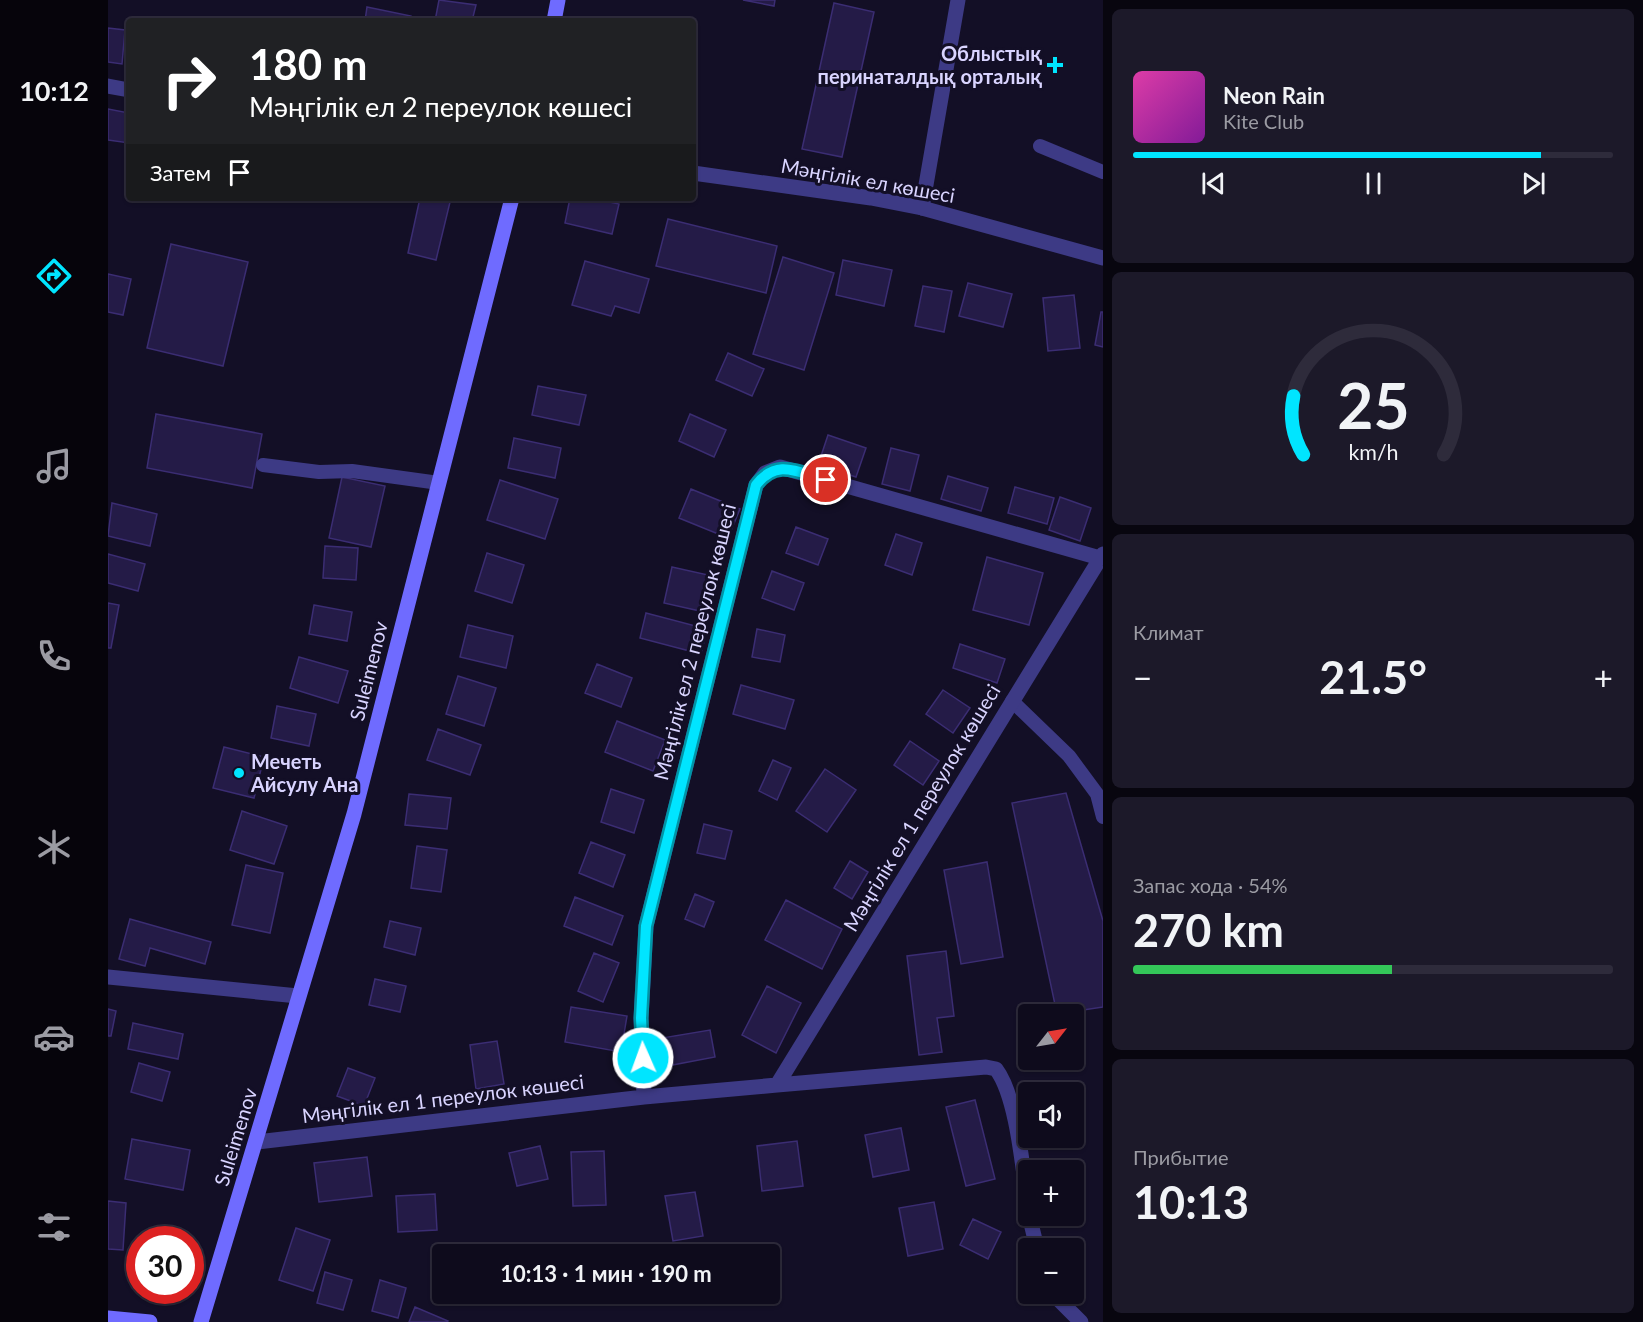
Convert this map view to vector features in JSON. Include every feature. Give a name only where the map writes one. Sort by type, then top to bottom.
[{"type":"main road","points":[[555,18],[558,0]]},
{"type":"main road","name":"Suleimenov","points":[[201,1322],[258,1142],[298,996],[354,814],[511,201]]},
{"type":"main road","points":[[108,1318],[150,1322]]},
{"type":"street","points":[[922,208],[958,0]]},
{"type":"street","points":[[108,86],[126,89]]},
{"type":"street","name":"Мәңгілік ел көшесі","points":[[696,173],[922,208],[1103,258]]},
{"type":"street","name":"Мәңгілік ел 2 переулок көшесі","points":[[644,1096],[641,1018],[646,926],[756,485],[765,473],[780,467],[1102,556]]},
{"type":"street","name":"Мәңгілік ел 1 переулок көшесі","points":[[777,1085],[1102,556]]},
{"type":"street","points":[[108,978],[298,996]]},
{"type":"street","name":"Мәңгілік ел 1 переулок көшесі","points":[[258,1142],[644,1096],[986,1067],[996,1069],[1003,1079],[1021,1160]]},
{"type":"street","points":[[1063,1304],[1081,1322]]},
{"type":"lane","points":[[1040,146],[1103,172]]},
{"type":"lane","points":[[263,465],[319,472],[352,471],[439,483]]},
{"type":"lane","points":[[1012,701],[1069,756],[1100,794],[1103,817]]},
{"type":"building","points":[[439,0],[476,5],[473,18],[436,18]]},
{"type":"building","points":[[743,0],[775,0],[774,6]]},
{"type":"building","points":[[834,3],[874,12],[842,157],[802,149]]},
{"type":"building","points":[[367,7],[411,16],[411,18],[365,18]]},
{"type":"building","points":[[108,28],[125,30],[122,64],[108,62]]},
{"type":"building","points":[[108,109],[126,112],[126,143],[108,140]]},
{"type":"building","points":[[419,201],[450,201],[436,260],[408,253]]},
{"type":"building","points":[[569,201],[604,201],[619,204],[612,234],[565,223]]},
{"type":"building","points":[[668,219],[777,246],[766,293],[656,266]]},
{"type":"building","points":[[171,244],[248,262],[223,366],[147,348]]},
{"type":"building","points":[[783,257],[834,273],[804,370],[753,354]]},
{"type":"building","points":[[843,260],[892,270],[884,306],[836,295]]},
{"type":"building","points":[[585,261],[649,279],[639,313],[615,306],[611,316],[572,305]]},
{"type":"building","points":[[108,274],[131,279],[123,315],[108,312]]},
{"type":"building","points":[[968,283],[1012,294],[1003,327],[959,316]]},
{"type":"building","points":[[923,286],[952,291],[944,332],[915,326]]},
{"type":"building","points":[[1074,295],[1080,348],[1048,351],[1043,298]]},
{"type":"building","points":[[1101,312],[1103,312],[1103,347],[1095,345]]},
{"type":"building","points":[[728,353],[764,369],[752,396],[716,380]]},
{"type":"building","points":[[538,386],[586,395],[579,425],[532,415]]},
{"type":"building","points":[[156,414],[262,434],[252,488],[147,468]]},
{"type":"building","points":[[690,414],[726,430],[714,457],[679,441]]},
{"type":"building","points":[[828,435],[866,448],[856,477],[818,465]]},
{"type":"building","points":[[514,438],[561,448],[555,478],[508,468]]},
{"type":"building","points":[[891,448],[919,455],[910,491],[882,484]]},
{"type":"building","points":[[948,476],[988,488],[981,511],[941,499]]},
{"type":"building","points":[[342,477],[385,486],[371,547],[329,538]]},
{"type":"building","points":[[500,480],[558,499],[545,539],[487,520]]},
{"type":"building","points":[[1015,487],[1054,498],[1047,524],[1008,513]]},
{"type":"building","points":[[691,489],[740,509],[728,538],[679,518]]},
{"type":"building","points":[[1060,497],[1091,508],[1080,541],[1049,530]]},
{"type":"building","points":[[112,503],[157,514],[150,546],[108,536]]},
{"type":"building","points":[[796,527],[828,539],[818,565],[786,553]]},
{"type":"building","points":[[896,534],[922,543],[912,575],[885,565]]},
{"type":"building","points":[[325,546],[358,548],[356,580],[323,578]]},
{"type":"building","points":[[487,553],[524,565],[512,603],[475,591]]},
{"type":"building","points":[[108,554],[145,564],[138,591],[108,583]]},
{"type":"building","points":[[987,557],[1043,573],[1029,625],[973,610]]},
{"type":"building","points":[[672,567],[708,575],[700,611],[664,603]]},
{"type":"building","points":[[772,571],[804,583],[794,610],[762,598]]},
{"type":"building","points":[[108,603],[119,605],[111,648],[108,648]]},
{"type":"building","points":[[314,605],[352,612],[347,641],[309,634]]},
{"type":"building","points":[[646,613],[707,629],[701,654],[640,638]]},
{"type":"building","points":[[468,625],[513,636],[506,668],[460,657]]},
{"type":"building","points":[[757,629],[785,635],[780,662],[752,657]]},
{"type":"building","points":[[960,644],[1005,659],[997,683],[953,668]]},
{"type":"building","points":[[299,657],[348,671],[338,703],[290,688]]},
{"type":"building","points":[[597,664],[632,678],[621,707],[585,693]]},
{"type":"building","points":[[458,676],[496,688],[484,726],[446,714]]},
{"type":"building","points":[[741,685],[794,700],[785,729],[733,714]]},
{"type":"building","points":[[943,690],[970,708],[953,733],[926,714]]},
{"type":"building","points":[[277,706],[316,714],[309,746],[271,738]]},
{"type":"building","points":[[617,721],[665,740],[653,771],[605,752]]},
{"type":"building","points":[[438,729],[481,745],[470,775],[427,760]]},
{"type":"building","points":[[910,741],[939,761],[923,785],[894,765]]},
{"type":"building","name":"Мечеть Айсулу Ана","points":[[224,747],[264,757],[254,798],[213,788]]},
{"type":"building","points":[[773,760],[791,768],[777,800],[759,791]]},
{"type":"building","points":[[825,769],[856,790],[827,832],[796,811]]},
{"type":"building","points":[[611,789],[644,800],[634,833],[601,822]]},
{"type":"building","points":[[1066,793],[1103,921],[1103,1007],[1084,1010],[1084,1004],[1055,1004],[1012,803]]},
{"type":"building","points":[[409,794],[451,798],[447,829],[405,825]]},
{"type":"building","points":[[242,811],[287,826],[274,864],[230,850]]},
{"type":"building","points":[[704,824],[732,831],[725,859],[697,853]]},
{"type":"building","points":[[591,842],[625,855],[613,887],[579,873]]},
{"type":"building","points":[[417,846],[447,850],[441,892],[411,888]]},
{"type":"building","points":[[850,861],[868,872],[852,899],[834,888]]},
{"type":"building","points":[[987,862],[1003,957],[961,964],[944,870]]},
{"type":"building","points":[[246,865],[283,873],[270,933],[232,925]]},
{"type":"building","points":[[695,894],[714,902],[704,927],[685,919]]},
{"type":"building","points":[[575,897],[623,916],[612,945],[564,926]]},
{"type":"building","points":[[786,900],[842,929],[822,969],[765,940]]},
{"type":"building","points":[[130,919],[211,942],[205,964],[150,948],[145,966],[119,959]]},
{"type":"building","points":[[390,921],[421,928],[415,955],[384,947]]},
{"type":"building","points":[[946,951],[954,1016],[937,1018],[942,1052],[919,1055],[907,956]]},
{"type":"building","points":[[594,953],[619,963],[603,1002],[578,991]]},
{"type":"building","points":[[375,979],[406,986],[400,1012],[369,1005]]},
{"type":"building","points":[[767,986],[801,1003],[776,1053],[742,1035]]},
{"type":"building","points":[[571,1007],[627,1016],[621,1052],[565,1042]]},
{"type":"building","points":[[108,1009],[116,1011],[111,1036],[108,1036]]},
{"type":"building","points":[[133,1023],[183,1034],[178,1059],[128,1049]]},
{"type":"building","points":[[710,1030],[715,1057],[667,1066],[662,1038]]},
{"type":"building","points":[[497,1041],[504,1084],[476,1089],[470,1045]]},
{"type":"building","points":[[139,1063],[170,1072],[162,1101],[131,1092]]},
{"type":"building","points":[[348,1068],[375,1078],[364,1106],[337,1096]]},
{"type":"building","points":[[975,1100],[995,1179],[966,1186],[946,1107]]},
{"type":"building","points":[[901,1128],[909,1170],[873,1177],[865,1135]]},
{"type":"building","points":[[132,1139],[190,1150],[183,1190],[125,1179]]},
{"type":"building","points":[[797,1141],[803,1186],[762,1191],[757,1146]]},
{"type":"building","points":[[540,1146],[548,1179],[517,1186],[509,1153]]},
{"type":"building","points":[[604,1151],[606,1205],[573,1206],[571,1152]]},
{"type":"building","points":[[367,1157],[372,1196],[319,1202],[314,1163]]},
{"type":"building","points":[[695,1192],[703,1236],[673,1241],[665,1196]]},
{"type":"building","points":[[435,1194],[437,1230],[398,1232],[396,1196]]},
{"type":"building","points":[[108,1201],[126,1203],[123,1250],[108,1249]]},
{"type":"building","points":[[934,1202],[943,1249],[908,1256],[899,1208]]},
{"type":"building","points":[[973,1219],[1001,1232],[988,1259],[960,1245]]},
{"type":"building","points":[[296,1228],[330,1240],[313,1291],[279,1280]]},
{"type":"building","points":[[325,1272],[352,1280],[343,1310],[317,1303]]},
{"type":"building","points":[[380,1280],[406,1288],[398,1318],[372,1311]]},
{"type":"building","points":[[415,1307],[448,1321],[409,1322]]},
{"type":"place","name":"Облыстық перинаталдық орталық","points":[[1055,65]]},
{"type":"place","name":"Мечеть Айсулу Ана","points":[[239,773]]},
{"type":"route","points":[[643,1058],[641,1018],[646,926],[756,485],[765,473],[780,467],[826,480]]}]
